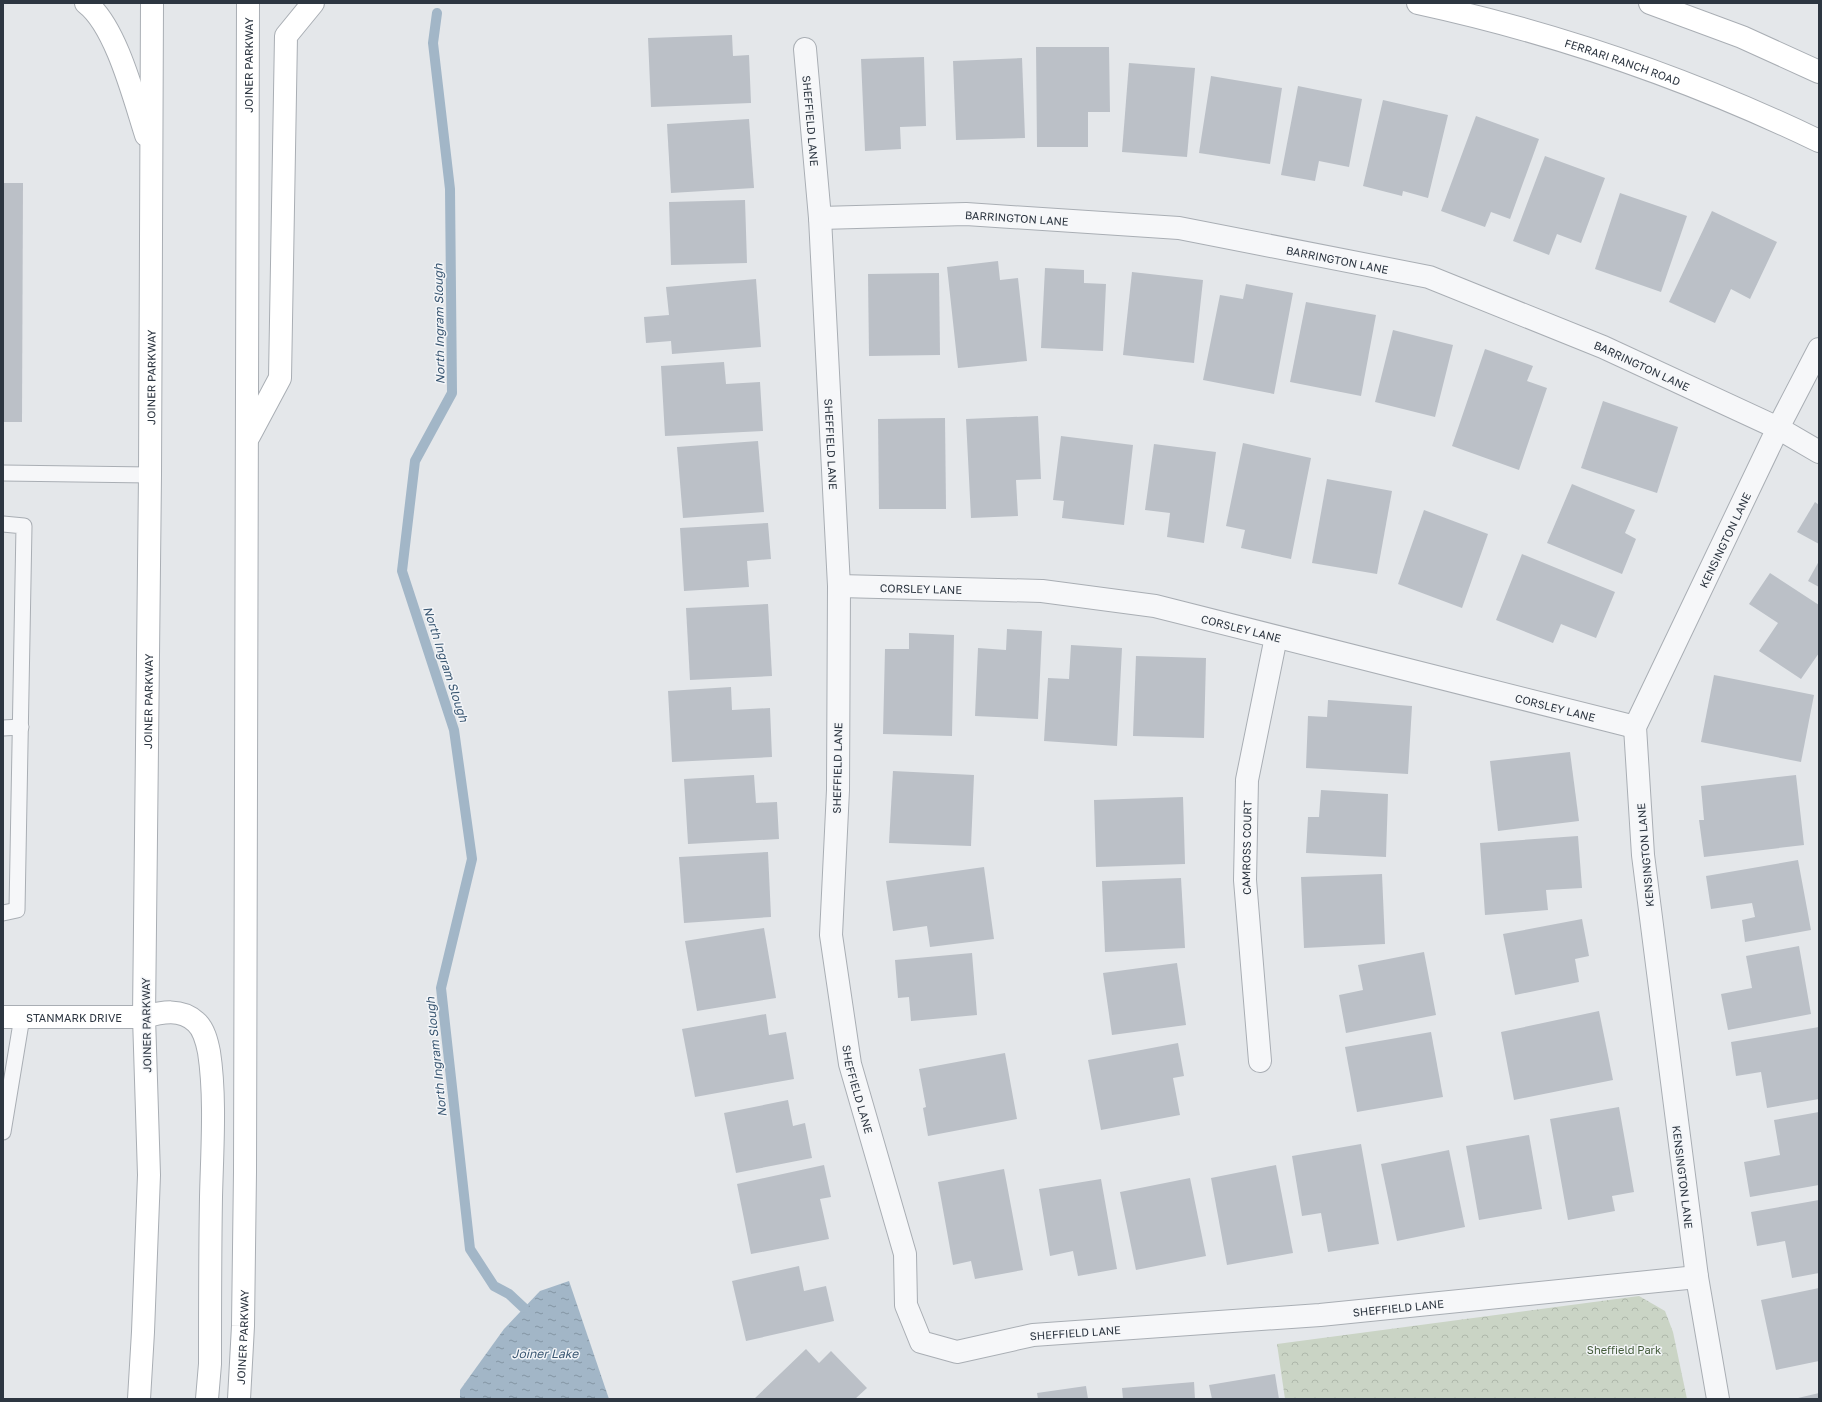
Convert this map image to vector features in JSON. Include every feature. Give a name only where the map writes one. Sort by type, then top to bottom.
[{"type":"main road","points":[[86,3],[94,9],[113,39],[152,150]]},
{"type":"main road","name":"JOINER PARKWAY","points":[[139,1399],[149,1175],[144,1017],[150,475],[152,3]]},
{"type":"main road","name":"JOINER PARKWAY","points":[[239,1399],[243,1326],[245,1172],[248,3]]},
{"type":"main road","points":[[248,439],[280,378],[286,36],[313,3]]},
{"type":"main road","name":"FERRARI RANCH ROAD","points":[[1418,3],[1521,28],[1598,53],[1712,94],[1770,118],[1819,141]]},
{"type":"main road","points":[[1650,3],[1742,37],[1819,72]]},
{"type":"main road","name":"STANMARK DRIVE","points":[[13,1017],[144,1017],[160,1012],[179,1012],[196,1022],[205,1036],[209,1053],[213,1127],[210,1364],[207,1399]]},
{"type":"street","name":"SHEFFIELD LANE","points":[[805,49],[820,218],[839,586],[838,790],[831,935],[850,1064],[905,1254],[906,1305],[921,1342],[956,1352],[1033,1335],[1320,1315],[1696,1277]]},
{"type":"street","name":"BARRINGTON LANE","points":[[820,218],[966,214],[1179,228],[1429,277],[1603,347],[1778,428],[1819,452]]},
{"type":"street","name":"KENSINGTON LANE","points":[[1718,1399],[1696,1277],[1643,855],[1635,727],[1778,428],[1819,349]]},
{"type":"street","name":"CORSLEY LANE","points":[[839,586],[1042,591],[1155,606],[1635,727]]},
{"type":"street","name":"CAMROSS COURT","points":[[1260,1061],[1245,880],[1247,780],[1276,637]]},
{"type":"lane","points":[[3,473],[150,475]]},
{"type":"lane","points":[[3,524],[24,526],[17,910],[3,913]]},
{"type":"lane","points":[[3,728],[21,727]]},
{"type":"lane","points":[[3,1132],[13,1017]]},
{"type":"green space","name":"Sheffield Park","points":[[1639,1296],[1665,1311],[1673,1332],[1687,1399],[1285,1399],[1277,1344]]},
{"type":"water","name":"Joiner Lake","points":[[569,1281],[609,1399],[460,1399],[460,1390],[504,1329],[540,1291]]},
{"type":"building","points":[[732,35],[733,56],[749,55],[751,103],[651,107],[648,38]]},
{"type":"building","points":[[1036,47],[1109,47],[1110,112],[1088,112],[1088,147],[1037,147]]},
{"type":"building","points":[[924,57],[926,126],[900,127],[901,149],[865,151],[861,59]]},
{"type":"building","points":[[1022,58],[1025,138],[956,140],[953,61]]},
{"type":"building","points":[[1129,63],[1195,68],[1187,157],[1122,152]]},
{"type":"building","points":[[1211,76],[1282,88],[1270,164],[1199,153]]},
{"type":"building","points":[[1298,86],[1362,99],[1349,167],[1319,161],[1315,181],[1281,175]]},
{"type":"building","points":[[1383,100],[1448,115],[1428,198],[1403,191],[1402,196],[1363,186]]},
{"type":"building","points":[[1476,116],[1539,139],[1510,219],[1491,212],[1485,227],[1441,211]]},
{"type":"building","points":[[749,119],[754,188],[671,193],[667,124]]},
{"type":"building","points":[[1545,156],[1605,178],[1581,243],[1557,234],[1549,255],[1513,241]]},
{"type":"building","points":[[3,183],[23,183],[22,422],[3,422]]},
{"type":"building","points":[[1620,193],[1687,216],[1661,292],[1595,269]]},
{"type":"building","points":[[745,200],[747,263],[671,265],[669,202]]},
{"type":"building","points":[[1712,211],[1777,242],[1750,299],[1731,289],[1715,323],[1669,302]]},
{"type":"building","points":[[998,261],[1000,280],[1018,278],[1027,361],[958,368],[947,267]]},
{"type":"building","points":[[1045,268],[1084,270],[1084,283],[1106,284],[1103,351],[1041,348]]},
{"type":"building","points":[[1132,272],[1203,280],[1194,363],[1123,355]]},
{"type":"building","points":[[939,273],[940,355],[869,356],[868,274]]},
{"type":"building","points":[[756,279],[761,347],[672,354],[671,341],[646,343],[644,317],[669,315],[666,287]]},
{"type":"building","points":[[1246,284],[1293,293],[1274,394],[1203,380],[1220,295],[1243,299]]},
{"type":"building","points":[[1306,302],[1376,315],[1361,396],[1290,382]]},
{"type":"building","points":[[1393,330],[1453,345],[1435,417],[1375,402]]},
{"type":"building","points":[[1485,349],[1533,366],[1527,381],[1547,388],[1519,470],[1452,446]]},
{"type":"building","points":[[724,362],[726,384],[760,382],[763,431],[665,436],[661,366]]},
{"type":"building","points":[[1603,401],[1678,427],[1657,493],[1581,468]]},
{"type":"building","points":[[1038,416],[1041,479],[1016,480],[1018,516],[971,518],[966,419]]},
{"type":"building","points":[[945,418],[946,509],[879,509],[878,419]]},
{"type":"building","points":[[1061,436],[1133,445],[1124,525],[1062,518],[1064,501],[1053,500]]},
{"type":"building","points":[[758,441],[764,512],[683,518],[677,447]]},
{"type":"building","points":[[1243,443],[1311,458],[1291,559],[1241,548],[1245,530],[1226,526]]},
{"type":"building","points":[[1154,444],[1216,452],[1204,543],[1167,537],[1170,513],[1145,510]]},
{"type":"building","points":[[1327,479],[1392,491],[1377,574],[1312,563]]},
{"type":"building","points":[[1572,484],[1635,510],[1625,533],[1636,539],[1622,574],[1547,543]]},
{"type":"building","points":[[1815,502],[1819,505],[1819,544],[1797,532]]},
{"type":"building","points":[[1424,510],[1488,534],[1462,608],[1398,584]]},
{"type":"building","points":[[768,523],[771,559],[747,561],[749,587],[684,591],[680,528]]},
{"type":"building","points":[[1522,554],[1615,592],[1596,638],[1561,624],[1553,643],[1496,620]]},
{"type":"building","points":[[1819,561],[1819,587],[1808,581]]},
{"type":"building","points":[[1770,573],[1819,605],[1819,653],[1801,679],[1759,651],[1778,623],[1749,604]]},
{"type":"building","points":[[768,604],[772,676],[690,680],[686,608]]},
{"type":"building","points":[[1007,629],[1042,631],[1038,719],[975,716],[978,648],[1006,650]]},
{"type":"building","points":[[909,633],[954,635],[952,736],[883,734],[885,649],[909,649]]},
{"type":"building","points":[[1071,645],[1122,648],[1117,746],[1044,741],[1048,678],[1069,679]]},
{"type":"building","points":[[1136,656],[1206,658],[1204,738],[1133,736]]},
{"type":"building","points":[[1714,675],[1814,695],[1801,762],[1701,742]]},
{"type":"building","points":[[731,687],[732,710],[770,708],[772,757],[672,762],[668,691]]},
{"type":"building","points":[[1328,700],[1412,706],[1408,774],[1306,768],[1308,716],[1327,717]]},
{"type":"building","points":[[1570,752],[1579,821],[1498,831],[1490,761]]},
{"type":"building","points":[[893,771],[974,775],[971,846],[889,843]]},
{"type":"building","points":[[754,775],[756,803],[777,802],[779,839],[688,844],[684,779]]},
{"type":"building","points":[[1796,775],[1804,845],[1704,857],[1699,820],[1704,820],[1701,786]]},
{"type":"building","points":[[1321,790],[1388,794],[1386,857],[1306,853],[1308,817],[1319,817]]},
{"type":"building","points":[[1183,797],[1185,864],[1096,867],[1094,800]]},
{"type":"building","points":[[1578,836],[1582,888],[1546,890],[1548,910],[1485,915],[1480,843]]},
{"type":"building","points":[[768,852],[771,917],[684,923],[679,857]]},
{"type":"building","points":[[1798,860],[1811,930],[1745,942],[1742,920],[1755,917],[1752,903],[1711,909],[1706,876]]},
{"type":"building","points":[[984,867],[994,939],[930,947],[927,926],[893,931],[886,881]]},
{"type":"building","points":[[1382,874],[1385,944],[1304,948],[1301,877]]},
{"type":"building","points":[[1181,878],[1185,948],[1105,952],[1102,881]]},
{"type":"building","points":[[1582,919],[1589,956],[1575,959],[1579,982],[1515,995],[1503,934]]},
{"type":"building","points":[[764,928],[776,998],[697,1011],[685,941]]},
{"type":"building","points":[[1799,946],[1811,1014],[1728,1030],[1721,994],[1752,988],[1746,956]]},
{"type":"building","points":[[1424,952],[1436,1015],[1346,1033],[1339,995],[1363,990],[1358,965]]},
{"type":"building","points":[[972,953],[977,1015],[911,1021],[909,997],[898,998],[895,960]]},
{"type":"building","points":[[1177,963],[1186,1025],[1112,1035],[1103,973]]},
{"type":"building","points":[[1599,1011],[1613,1080],[1514,1100],[1501,1032]]},
{"type":"building","points":[[766,1014],[769,1035],[786,1032],[794,1079],[695,1097],[682,1029]]},
{"type":"building","points":[[1819,1027],[1819,1099],[1767,1108],[1761,1072],[1736,1076],[1731,1042]]},
{"type":"building","points":[[1431,1032],[1443,1097],[1357,1112],[1345,1047]]},
{"type":"building","points":[[1178,1043],[1184,1076],[1173,1078],[1180,1115],[1101,1130],[1088,1060]]},
{"type":"building","points":[[1005,1053],[1017,1119],[928,1136],[923,1108],[926,1107],[919,1069]]},
{"type":"building","points":[[788,1100],[793,1126],[805,1123],[812,1158],[736,1173],[724,1113]]},
{"type":"building","points":[[1619,1107],[1634,1192],[1612,1196],[1615,1211],[1568,1220],[1550,1119]]},
{"type":"building","points":[[1819,1112],[1819,1185],[1750,1197],[1744,1162],[1780,1155],[1774,1120]]},
{"type":"building","points":[[1529,1135],[1542,1209],[1479,1220],[1466,1146]]},
{"type":"building","points":[[1361,1144],[1379,1244],[1328,1252],[1321,1213],[1302,1216],[1292,1156]]},
{"type":"building","points":[[1449,1150],[1465,1227],[1397,1241],[1381,1164]]},
{"type":"building","points":[[824,1165],[831,1197],[820,1199],[829,1239],[751,1254],[737,1184]]},
{"type":"building","points":[[1276,1165],[1293,1253],[1227,1265],[1211,1178]]},
{"type":"building","points":[[1004,1169],[1023,1270],[975,1279],[971,1261],[953,1265],[938,1182]]},
{"type":"building","points":[[1190,1178],[1206,1256],[1136,1270],[1120,1192]]},
{"type":"building","points":[[1101,1179],[1117,1269],[1078,1276],[1073,1251],[1050,1256],[1039,1189]]},
{"type":"building","points":[[1819,1200],[1819,1273],[1792,1278],[1785,1241],[1757,1246],[1751,1212]]},
{"type":"building","points":[[799,1266],[804,1291],[826,1286],[834,1321],[746,1341],[732,1281]]},
{"type":"building","points":[[1819,1288],[1819,1361],[1776,1370],[1761,1300]]},
{"type":"building","points":[[806,1349],[819,1363],[831,1351],[867,1388],[855,1399],[754,1399]]},
{"type":"building","points":[[1275,1374],[1279,1399],[1212,1399],[1209,1385]]},
{"type":"building","points":[[1194,1382],[1195,1399],[1123,1399],[1122,1388]]},
{"type":"building","points":[[1086,1386],[1088,1399],[1038,1399],[1037,1393]]},
{"type":"building","points":[[1819,1393],[1819,1399],[1798,1399],[1798,1398]]},
{"type":"waterway","name":"North Ingram Slough","points":[[437,13],[433,43],[450,189],[452,393],[415,461],[402,571],[454,730],[472,859],[441,988],[470,1249],[494,1286],[509,1294],[524,1308]]}]
